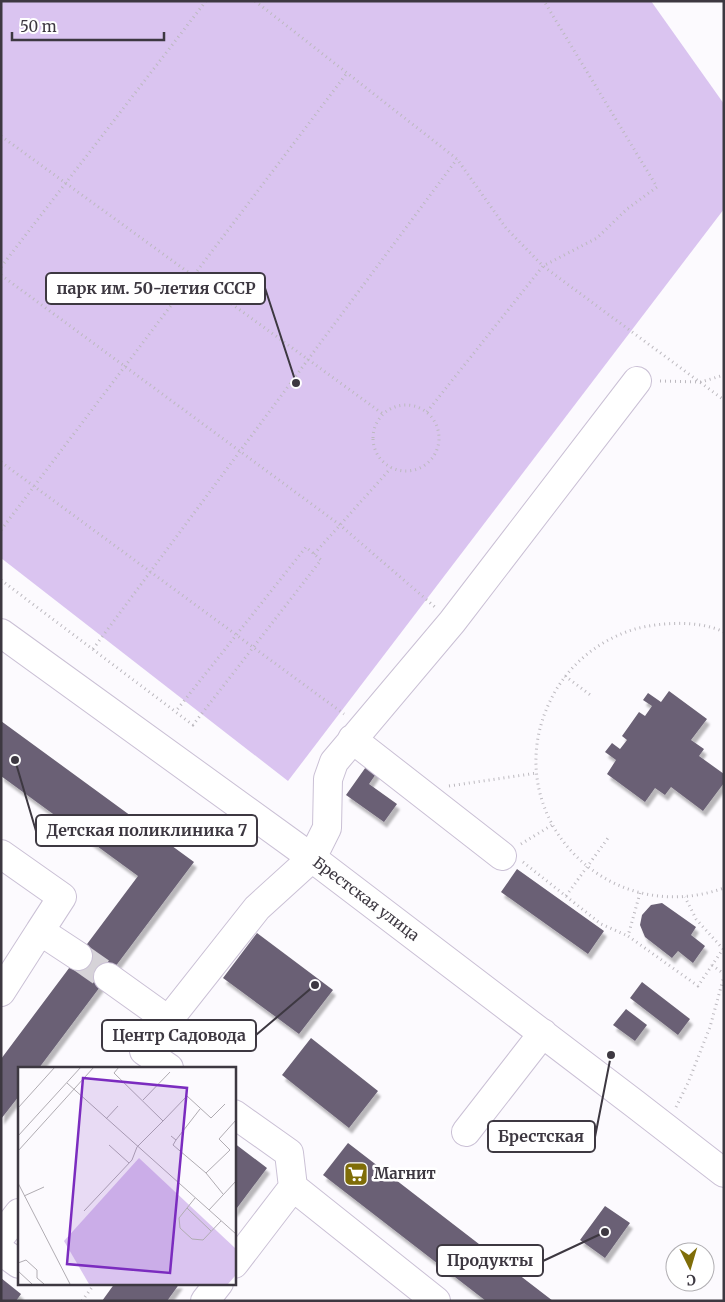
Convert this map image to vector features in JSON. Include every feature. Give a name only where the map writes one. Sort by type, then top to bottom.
[{"type":"street","points":[[165,1067],[138,1060],[257,908],[312,858],[327,828],[328,779],[334,762],[452,622],[637,381]]},
{"type":"street","name":"Брестская улица","points":[[1,634],[312,858],[724,1173]]},
{"type":"street","points":[[357,734],[422,794],[506,854]]},
{"type":"street","points":[[1,854],[62,896],[1,992]]},
{"type":"street","points":[[40,931],[78,956]]},
{"type":"street","points":[[108,977],[168,1020]]},
{"type":"street","points":[[466,1132],[542,1033]]},
{"type":"street","points":[[235,1115],[289,1153],[293,1188],[235,1263]]},
{"type":"street","points":[[293,1188],[436,1301]]},
{"type":"street","points":[[1,1236],[18,1214]]},
{"type":"street","points":[[1,1251],[18,1263]]},
{"type":"street","points":[[205,1301],[218,1284]]},
{"type":"path","points":[[1,267],[67,184],[206,1]]},
{"type":"path","points":[[255,1],[457,159],[506,228],[543,266],[724,400]]},
{"type":"path","points":[[427,412],[543,266],[598,238],[627,209],[657,187],[544,1]]},
{"type":"path","points":[[1,530],[347,73]]},
{"type":"path","points":[[1,136],[383,414]]},
{"type":"path","points":[[93,649],[457,159]]},
{"type":"path","points":[[1,275],[340,525],[452,622]]},
{"type":"path","points":[[637,381],[701,382],[724,375]]},
{"type":"path","points":[[413,405],[427,412],[436,422],[440,436],[438,450],[430,462],[418,470],[404,472],[391,468],[379,458],[373,443],[375,427],[383,414],[397,406],[413,405]]},
{"type":"path","points":[[1,462],[253,647],[357,734]]},
{"type":"path","points":[[314,554],[391,468]]},
{"type":"path","points":[[1,580],[193,725],[321,560],[306,547],[176,711]]},
{"type":"path","points":[[723,889],[685,897],[663,897],[640,894],[611,883],[587,867],[567,847],[552,825],[542,800],[537,773],[538,739],[547,706],[565,676],[589,651],[619,634],[652,624],[686,623],[724,632]]},
{"type":"path","points":[[565,676],[593,696]]},
{"type":"path","points":[[422,794],[440,787],[537,773]]},
{"type":"path","points":[[552,825],[506,854],[566,896],[601,924],[628,936],[698,986],[724,949],[696,919],[685,897]]},
{"type":"path","points":[[566,896],[608,838]]},
{"type":"path","points":[[628,936],[640,894]]},
{"type":"path","points":[[673,1112],[688,1083],[710,1027],[724,975],[712,965]]},
{"type":"path","points":[[82,1301],[94,1284]]},
{"type":"shaded area","points":[[1,1],[651,1],[724,104],[724,209],[288,781],[1,558]]},
{"type":"building","points":[[669,691],[707,719],[691,740],[704,749],[699,756],[724,774],[724,783],[703,811],[671,787],[665,795],[655,788],[645,802],[607,774],[616,760],[605,752],[612,743],[620,749],[627,740],[622,736],[639,712],[645,716],[652,706],[643,700],[648,693],[661,702]]},
{"type":"building","points":[[1,721],[194,862],[40,1067],[18,1067],[18,1097],[1,1119],[1,1059],[138,876],[1,776]]},
{"type":"building","points":[[368,764],[378,771],[369,784],[397,804],[384,822],[346,795]]},
{"type":"building","points":[[517,869],[604,931],[588,954],[501,892]]},
{"type":"building","points":[[662,903],[696,927],[691,935],[705,946],[693,963],[678,951],[672,958],[645,937],[640,925],[642,915],[651,905]]},
{"type":"building","points":[[257,933],[333,990],[299,1034],[223,978]]},
{"type":"building","points":[[642,982],[690,1019],[678,1035],[630,998]]},
{"type":"building","points":[[626,1009],[647,1025],[635,1041],[613,1025]]},
{"type":"building","points":[[311,1038],[378,1091],[349,1128],[282,1075]]},
{"type":"building","points":[[348,1143],[553,1301],[486,1301],[323,1175]]},
{"type":"building","points":[[235,1144],[267,1168],[235,1211]]},
{"type":"building","points":[[605,1206],[630,1223],[605,1258],[580,1240]]},
{"type":"building","points":[[1,1278],[21,1294],[16,1301],[1,1301]]},
{"type":"building","points":[[114,1284],[179,1284],[167,1301],[102,1301]]},
{"type":"tunnel","points":[[78,956],[108,977]]},
{"type":"place","name":"парк им. 50-летия СССР","points":[[296,383]]},
{"type":"place","name":"Детская поликлиника 7","points":[[15,760]]},
{"type":"place","name":"Центр Садовода","points":[[315,985]]},
{"type":"place","name":"Брестская","points":[[611,1055]]},
{"type":"place","name":"Магнит","points":[[356,1174]]},
{"type":"place","name":"Продукты","points":[[605,1232]]}]
